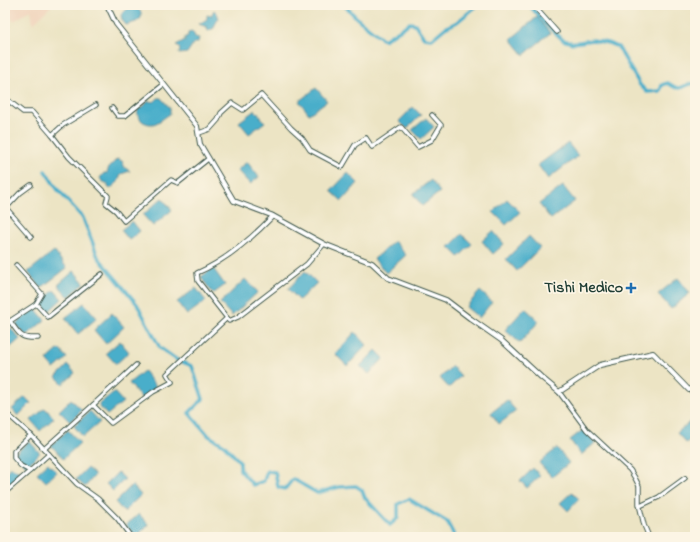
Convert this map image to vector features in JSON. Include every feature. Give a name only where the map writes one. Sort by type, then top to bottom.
[{"type":"street","points":[[107,5],[116,24],[197,126],[200,144],[234,201],[272,216],[324,244],[372,263],[388,278],[446,300],[502,340],[559,392],[587,430],[630,470],[639,486],[640,506],[644,525],[649,537]]},
{"type":"street","points":[[533,5],[558,32]]},
{"type":"street","points":[[112,108],[118,116],[125,116],[163,84]]},
{"type":"street","points":[[199,133],[210,128],[218,120],[221,113],[232,103],[243,110],[261,95],[302,138],[310,150],[342,167],[355,145],[366,138],[372,147],[401,126],[418,147],[432,140],[441,125],[432,115]]},
{"type":"street","points":[[5,101],[9,101],[22,112],[32,112],[74,163],[108,196],[106,203],[116,211],[124,221],[171,180],[178,183],[208,159]]},
{"type":"street","points":[[52,135],[63,125],[96,105]]},
{"type":"street","points":[[31,184],[20,193],[6,209],[31,238]]},
{"type":"street","points":[[272,216],[239,248],[209,268],[197,273],[198,281],[230,321],[238,317],[307,264],[324,244]]},
{"type":"street","points":[[5,325],[36,304],[42,294],[16,265]]},
{"type":"street","points":[[36,304],[48,317],[102,274]]},
{"type":"street","points":[[93,405],[111,423],[153,392],[172,382],[168,374],[227,318]]},
{"type":"street","points":[[10,321],[22,337],[38,338]]},
{"type":"street","points":[[559,392],[600,365],[653,353],[689,390],[695,388]]},
{"type":"street","points":[[44,449],[136,365]]},
{"type":"street","points":[[5,412],[30,435],[77,484],[98,499],[117,518],[131,537]]},
{"type":"street","points":[[30,435],[14,451],[14,458],[21,466],[30,471]]},
{"type":"street","points":[[5,490],[8,490],[49,454]]},
{"type":"street","points":[[640,506],[659,497],[685,478]]},
{"type":"shaded area","points":[[5,5],[52,5],[33,24],[31,10],[14,21],[5,12]]},
{"type":"water","points":[[134,6],[141,12],[141,18],[136,22],[126,25],[122,20],[121,15],[126,9]]},
{"type":"water","points":[[214,10],[219,19],[214,28],[208,31],[207,27],[199,24],[207,19],[207,15],[211,16]]},
{"type":"water","points":[[537,17],[550,33],[524,55],[511,39]]},
{"type":"water","points":[[191,31],[195,37],[199,38],[198,42],[193,44],[187,53],[179,54],[180,49],[176,45],[185,40],[185,37],[188,36],[188,33]]},
{"type":"water","points":[[316,88],[327,101],[309,114],[299,101]]},
{"type":"water","points":[[158,98],[161,98],[170,108],[170,114],[153,124],[142,121],[138,116],[138,109],[143,107],[148,101],[154,102]]},
{"type":"water","points":[[413,107],[421,115],[407,129],[399,121]]},
{"type":"water","points":[[255,110],[265,122],[249,134],[239,122]]},
{"type":"water","points":[[426,118],[434,127],[421,139],[412,130]]},
{"type":"water","points":[[568,143],[578,156],[548,179],[538,165]]},
{"type":"water","points":[[117,159],[122,161],[125,168],[130,171],[121,174],[118,182],[110,189],[108,184],[100,178],[104,173],[107,173],[109,167]]},
{"type":"water","points":[[247,162],[259,177],[250,184],[237,170]]},
{"type":"water","points":[[348,173],[358,183],[342,201],[331,191]]},
{"type":"water","points":[[431,180],[440,192],[422,206],[413,194]]},
{"type":"water","points":[[563,186],[575,201],[551,219],[539,204]]},
{"type":"water","points":[[162,198],[172,210],[153,226],[143,215]]},
{"type":"water","points":[[507,199],[520,212],[506,225],[493,212]]},
{"type":"water","points":[[132,221],[140,231],[129,240],[121,230]]},
{"type":"water","points":[[493,231],[504,244],[493,254],[482,241]]},
{"type":"water","points":[[462,234],[472,244],[459,257],[449,247]]},
{"type":"water","points":[[529,236],[540,248],[517,271],[506,259]]},
{"type":"water","points":[[394,241],[406,255],[386,273],[374,259]]},
{"type":"water","points":[[54,251],[67,268],[41,288],[28,272]]},
{"type":"water","points":[[213,268],[225,285],[213,294],[201,277]]},
{"type":"water","points":[[74,271],[84,283],[69,297],[58,285]]},
{"type":"water","points":[[305,271],[317,283],[299,300],[288,289]]},
{"type":"water","points":[[678,278],[690,293],[671,309],[658,294]]},
{"type":"water","points":[[245,279],[258,292],[232,316],[220,303]]},
{"type":"water","points":[[196,288],[206,301],[187,315],[177,302]]},
{"type":"water","points":[[54,290],[62,299],[48,312],[40,303]]},
{"type":"water","points":[[480,291],[492,302],[479,318],[466,307]]},
{"type":"water","points":[[84,303],[97,318],[78,334],[65,318]]},
{"type":"water","points":[[35,308],[45,320],[26,336],[16,324]]},
{"type":"water","points":[[525,308],[539,321],[520,343],[505,330]]},
{"type":"water","points":[[112,313],[124,327],[106,344],[94,330]]},
{"type":"water","points":[[9,326],[20,339],[5,352],[5,329]]},
{"type":"water","points":[[355,332],[367,345],[347,366],[335,354]]},
{"type":"water","points":[[120,341],[129,352],[116,364],[106,353]]},
{"type":"water","points":[[59,349],[67,358],[54,369],[47,360]]},
{"type":"water","points":[[376,350],[384,358],[369,374],[360,366]]},
{"type":"water","points":[[68,365],[75,373],[63,384],[56,377]]},
{"type":"water","points":[[452,366],[461,376],[449,388],[440,378]]},
{"type":"water","points":[[144,371],[156,387],[142,399],[129,383]]},
{"type":"water","points":[[114,392],[123,402],[107,415],[98,405]]},
{"type":"water","points":[[25,397],[31,403],[18,416],[12,409]]},
{"type":"water","points":[[71,399],[82,410],[70,422],[59,411]]},
{"type":"water","points":[[507,400],[516,411],[499,424],[491,413]]},
{"type":"water","points":[[45,408],[54,418],[40,431],[31,420]]},
{"type":"water","points":[[90,411],[100,422],[83,437],[74,426]]},
{"type":"water","points":[[695,417],[695,436],[686,443],[677,433]]},
{"type":"water","points":[[584,429],[595,443],[581,455],[570,440]]},
{"type":"water","points":[[68,430],[80,443],[63,459],[51,445]]},
{"type":"water","points":[[29,441],[40,453],[26,466],[15,454]]},
{"type":"water","points":[[557,448],[569,463],[552,477],[539,463]]},
{"type":"water","points":[[48,463],[57,472],[46,482],[37,473]]},
{"type":"water","points":[[10,467],[19,471],[18,478],[5,487],[5,477],[8,475],[6,473]]},
{"type":"water","points":[[87,468],[95,475],[85,487],[76,479]]},
{"type":"water","points":[[533,468],[540,476],[527,488],[520,481]]},
{"type":"water","points":[[118,472],[125,479],[113,491],[106,484]]},
{"type":"water","points":[[132,485],[141,495],[124,512],[115,502]]},
{"type":"water","points":[[572,492],[579,499],[568,511],[560,503]]},
{"type":"water","points":[[139,514],[149,525],[135,537],[126,525]]},
{"type":"waterway","points":[[344,5],[360,21],[384,40],[410,23],[415,24],[424,38],[432,39],[478,5]]},
{"type":"waterway","points":[[529,5],[563,40],[573,43],[593,40],[618,47],[640,85],[647,92],[660,91],[662,85],[668,83],[676,88],[682,88],[695,83]]},
{"type":"waterway","points":[[45,171],[58,190],[83,218],[98,257],[137,304],[160,348],[177,360],[192,366],[203,399],[189,413],[209,436],[224,445],[240,462],[240,470],[253,485],[264,481],[267,471],[275,472],[278,487],[285,489],[293,479],[317,493],[339,487],[356,486],[362,490],[365,498],[390,525],[398,518],[398,504],[409,499],[447,522],[455,537]]},
{"type":"place","name":"Tishi Medico","points":[[631,288]]}]
